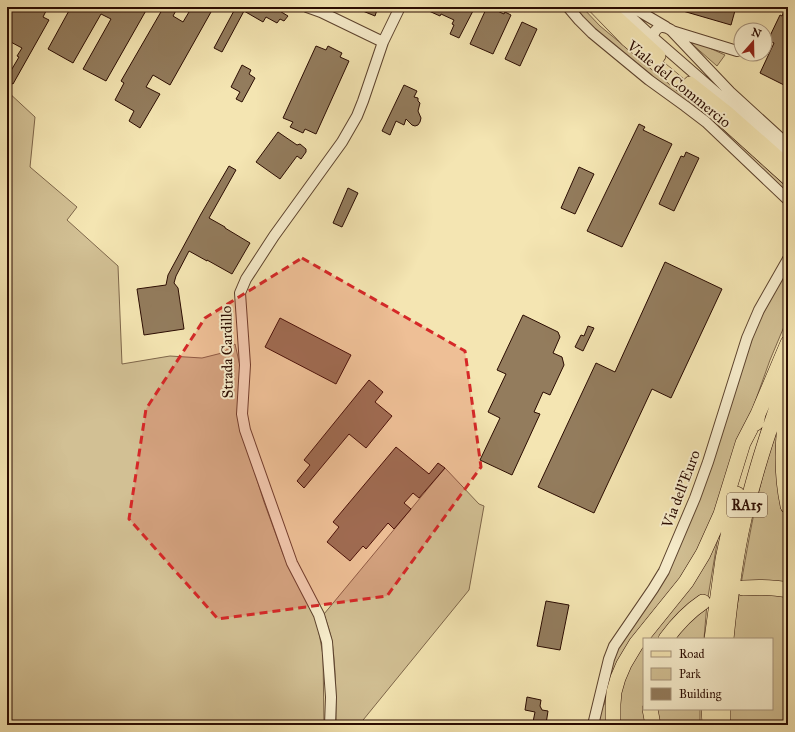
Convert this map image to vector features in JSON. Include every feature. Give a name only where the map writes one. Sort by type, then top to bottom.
[{"type":"highway","name":"RA15","points":[[712,638],[717,594],[727,537],[742,470],[758,414],[788,343]]},
{"type":"highway","name":"RA15","points":[[726,638],[730,597],[744,519],[758,464],[788,376]]},
{"type":"highway","points":[[788,406],[783,441],[783,465],[788,506]]},
{"type":"highway","points":[[613,725],[614,692],[624,664],[636,644],[686,582],[703,554],[721,514],[743,443],[758,414]]},
{"type":"highway","points":[[744,588],[764,587],[788,590]]},
{"type":"highway","points":[[667,638],[682,619],[703,602]]},
{"type":"highway","points":[[650,710],[653,725]]},
{"type":"highway","points":[[710,710],[710,725]]},
{"type":"highway","points":[[723,710],[723,725]]},
{"type":"main road","points":[[586,7],[606,26],[627,40]]},
{"type":"main road","points":[[595,7],[627,40],[726,123],[788,179]]},
{"type":"main road","points":[[607,7],[646,45],[728,113],[788,166]]},
{"type":"street","points":[[307,7],[321,12],[383,42]]},
{"type":"street","name":"Strada Cardillo","points":[[330,725],[331,697],[328,649],[325,635],[319,615],[292,563],[245,430],[242,414],[245,365],[240,293],[246,280],[274,236],[352,126],[363,102],[383,42],[400,7]]},
{"type":"street","name":"Viale del Commercio","points":[[568,7],[592,33],[649,80],[706,122],[788,200]]},
{"type":"street","points":[[620,7],[788,155]]},
{"type":"street","points":[[632,7],[668,29],[730,92],[788,145]]},
{"type":"street","points":[[653,37],[656,30],[660,27],[733,50]]},
{"type":"street","name":"Via dell'Euro","points":[[593,725],[609,659],[614,646],[664,571],[695,498],[748,338],[759,310],[788,259]]},
{"type":"highlighted area","points":[[302,258],[465,351],[481,467],[387,596],[218,619],[129,519],[146,409],[205,318]]},
{"type":"green space","points":[[573,7],[582,7],[600,26],[722,127],[788,188],[788,196],[596,31]]},
{"type":"green space","points":[[690,40],[725,55],[717,66],[692,44]]},
{"type":"green space","points":[[7,91],[35,117],[30,167],[77,207],[67,220],[118,266],[122,364],[170,356],[202,358],[222,353],[235,344],[240,366],[242,432],[264,502],[283,554],[317,622],[323,655],[324,725],[7,725]]},
{"type":"green space","points":[[788,267],[788,319],[770,360],[723,496],[698,554],[628,648],[609,725],[598,725],[600,710],[604,705],[609,674],[616,652],[621,642],[663,582],[730,403],[757,325]]},
{"type":"green space","points":[[778,428],[783,504],[788,525],[788,725],[730,725],[730,710],[773,710],[773,638],[733,638],[734,622],[752,524],[770,452]]},
{"type":"green space","points":[[445,468],[479,504],[484,506],[469,590],[359,725],[336,725],[336,683],[333,652],[331,638],[324,614]]},
{"type":"green space","points":[[720,525],[707,603],[704,638],[670,638],[680,625],[703,608],[704,598],[680,616],[662,638],[644,638],[692,577],[705,556]]},
{"type":"green space","points":[[643,639],[643,710],[646,710],[649,725],[616,725],[616,700],[620,683],[634,652]]},
{"type":"green space","points":[[653,710],[700,710],[700,725],[656,725]]},
{"type":"green space","points":[[449,722],[474,725],[443,725],[443,723]]},
{"type":"building","points":[[7,7],[48,7],[43,17],[49,20],[13,84],[7,81],[7,73],[9,74],[19,57],[17,56],[22,48],[7,40]]},
{"type":"building","points":[[71,7],[148,7],[106,81],[83,69],[111,19],[101,14],[73,63],[48,49]]},
{"type":"building","points":[[165,7],[178,7],[173,16],[183,22],[192,7],[203,7],[211,12],[170,85],[153,75],[146,87],[160,94],[140,128],[129,121],[134,111],[115,100],[124,83],[121,81]]},
{"type":"building","points":[[236,7],[273,7],[288,16],[284,21],[280,19],[277,23],[266,17],[263,22],[244,11],[222,52],[214,48]]},
{"type":"building","points":[[353,7],[378,7],[375,16]]},
{"type":"building","points":[[420,7],[475,7],[459,38],[450,34],[454,25],[452,24],[454,20],[441,14],[440,16]]},
{"type":"building","points":[[487,7],[494,7],[493,9],[504,14],[505,12],[511,15],[493,54],[470,44]]},
{"type":"building","points":[[676,7],[736,7],[731,25],[676,9]]},
{"type":"building","points":[[786,7],[788,7],[788,87],[760,73],[765,62],[773,62],[773,30],[780,15],[782,16]]},
{"type":"building","points":[[522,22],[537,29],[520,66],[505,59]]},
{"type":"building","points":[[316,46],[326,50],[328,46],[342,53],[340,57],[349,61],[316,134],[305,129],[303,133],[290,127],[293,122],[283,118]]},
{"type":"building","points":[[242,65],[251,70],[249,74],[255,78],[242,102],[236,99],[240,92],[231,87]]},
{"type":"building","points":[[404,85],[417,91],[414,97],[418,98],[420,103],[418,111],[421,118],[420,122],[415,126],[406,119],[404,125],[396,121],[390,135],[382,131]]},
{"type":"building","points":[[639,124],[645,127],[643,130],[672,144],[622,247],[587,231]]},
{"type":"building","points":[[278,132],[297,145],[300,144],[306,149],[306,152],[301,159],[297,156],[280,179],[256,162]]},
{"type":"building","points":[[686,152],[699,158],[674,211],[659,204],[681,156],[684,157]]},
{"type":"building","points":[[229,166],[236,170],[209,218],[250,243],[232,274],[189,251],[174,283],[178,288],[184,329],[144,335],[137,289],[166,285],[168,275]]},
{"type":"building","points":[[579,167],[594,174],[575,214],[561,208]]},
{"type":"building","points":[[348,188],[358,193],[342,227],[333,223]]},
{"type":"building","points":[[665,262],[722,289],[671,398],[652,389],[594,513],[538,487],[596,363],[615,372]]},
{"type":"building","points":[[523,315],[558,332],[560,337],[553,353],[562,357],[564,365],[550,395],[543,392],[534,412],[540,414],[512,475],[480,460],[500,418],[488,412],[506,374],[497,370]]},
{"type":"building","points":[[280,318],[351,355],[336,384],[265,347]]},
{"type":"building","points":[[588,326],[594,328],[583,351],[575,347],[581,335],[584,336]]},
{"type":"building","points":[[369,380],[383,392],[375,402],[392,416],[366,448],[349,434],[304,488],[297,481],[310,465],[304,460]]},
{"type":"building","points":[[396,447],[429,474],[438,463],[445,468],[419,498],[413,493],[404,503],[411,509],[394,529],[388,523],[366,549],[363,546],[350,561],[327,542],[339,527],[333,522]]},
{"type":"building","points":[[546,601],[569,605],[560,650],[537,646]]},
{"type":"building","points":[[527,697],[541,700],[540,706],[542,710],[548,711],[546,724],[533,722],[535,712],[525,710]]}]
